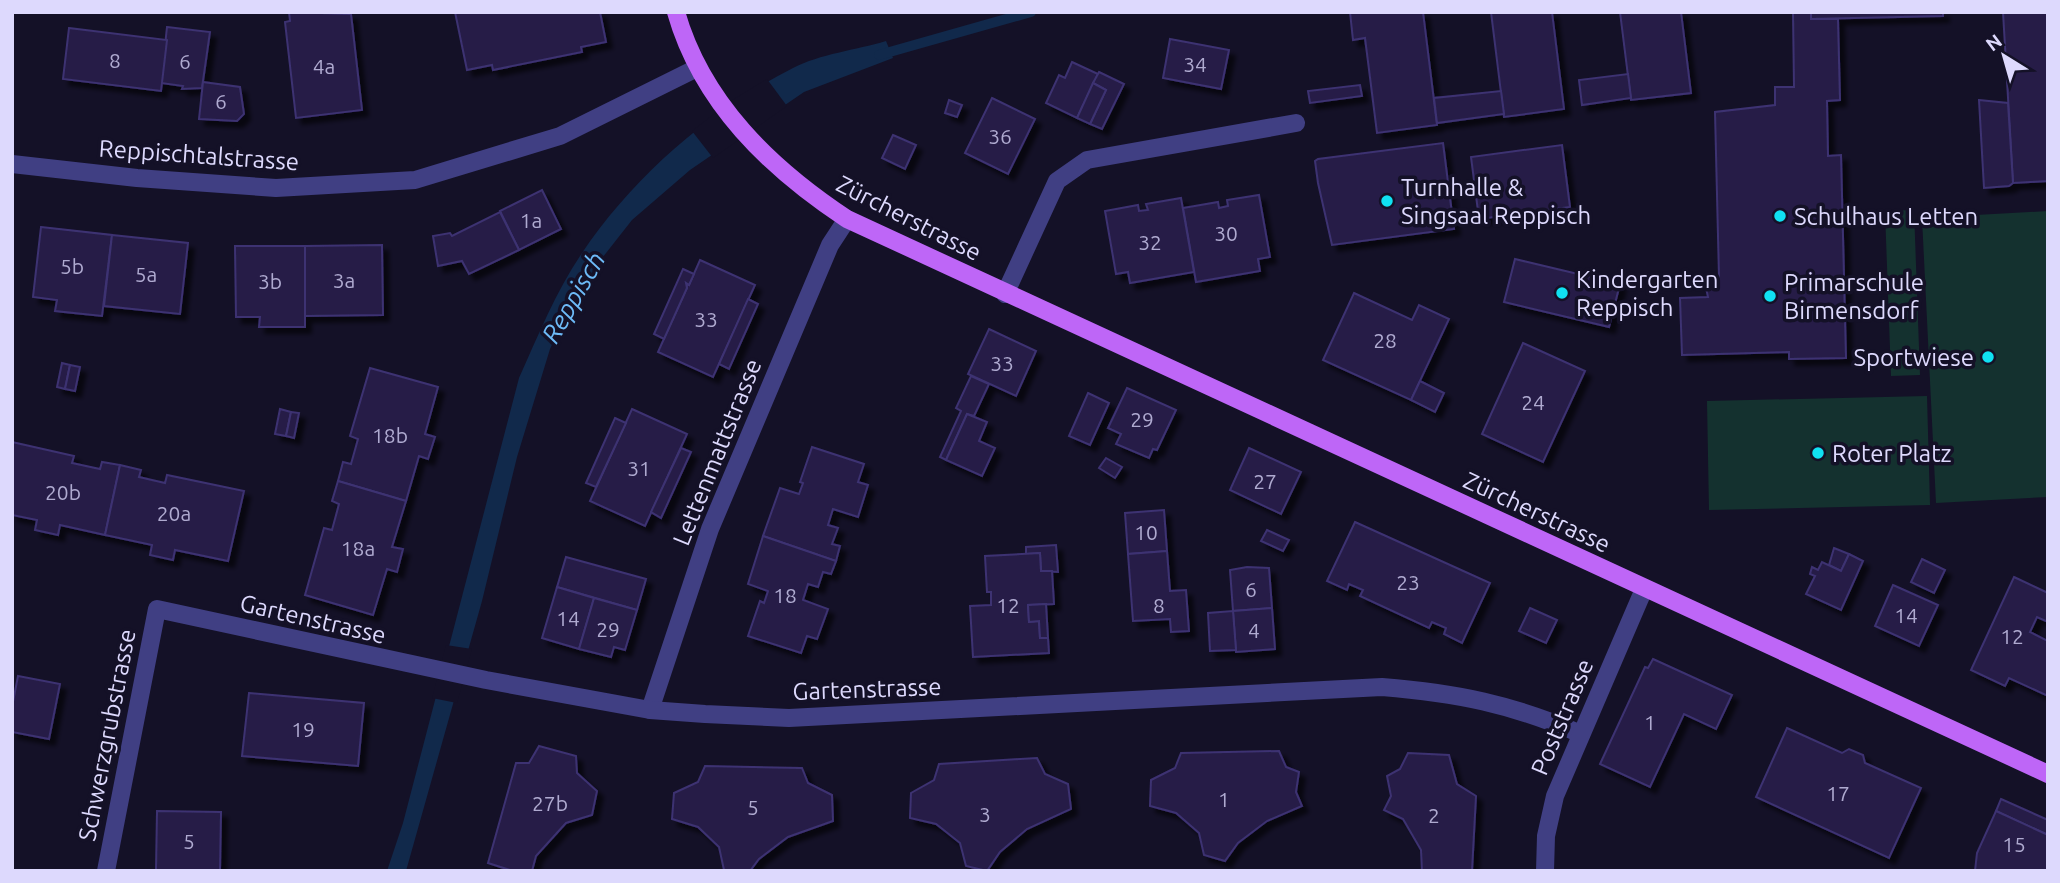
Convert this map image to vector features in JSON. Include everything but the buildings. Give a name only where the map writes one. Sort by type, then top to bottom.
[{"type":"main road","name":"Zürcherstrasse","points":[[676,12],[697,68],[715,96],[758,149],[808,193],[847,219],[2048,774]]},
{"type":"street","name":"Reppischtalstrasse","points":[[12,164],[137,178],[276,188],[415,180],[560,136],[697,68]]},
{"type":"street","points":[[1005,294],[1057,181],[1087,160],[1296,123]]},
{"type":"street","name":"Lettenmattstrasse","points":[[650,710],[710,529],[830,245],[847,219]]},
{"type":"street","name":"Poststrasse","points":[[1545,871],[1546,836],[1555,796],[1644,589]]},
{"type":"street","name":"Gartenstrasse","points":[[157,609],[420,667],[650,710],[789,718],[1382,687],[1451,693],[1499,703],[1581,734]]},
{"type":"street","name":"Schwerzgrubstrasse","points":[[106,871],[157,609]]},
{"type":"green space","points":[[1914,210],[1920,375],[1891,376],[1885,211]]},
{"type":"green space","name":"Sportwiese","points":[[2048,211],[2048,497],[1936,503],[1922,218]]},
{"type":"green space","name":"Roter Platz","points":[[1927,396],[1930,505],[1709,510],[1707,401]]},
{"type":"water","points":[[886,41],[893,58],[804,92],[690,170],[632,220],[599,262],[568,311],[550,349],[517,457],[482,601],[406,871],[387,871],[403,823],[519,378],[548,314],[582,253],[602,225],[650,172],[676,147],[733,104],[804,63]]},
{"type":"pier","points":[[767,79],[787,106],[713,158],[692,131],[731,101]]},
{"type":"pier","points":[[446,645],[472,649],[457,703],[432,698]]},
{"type":"waterway","name":"Reppisch","points":[[879,55],[1031,12]]},
{"type":"place","name":"Turnhalle & Singsaal Reppisch","points":[[1387,201]]},
{"type":"place","name":"Schulhaus Letten","points":[[1780,216]]},
{"type":"place","name":"Kindergarten Reppisch","points":[[1562,293]]},
{"type":"place","name":"Primarschule Birmensdorf","points":[[1770,296]]},
{"type":"place","name":"Sportwiese","points":[[1988,357]]},
{"type":"place","name":"Roter Platz","points":[[1818,453]]}]
